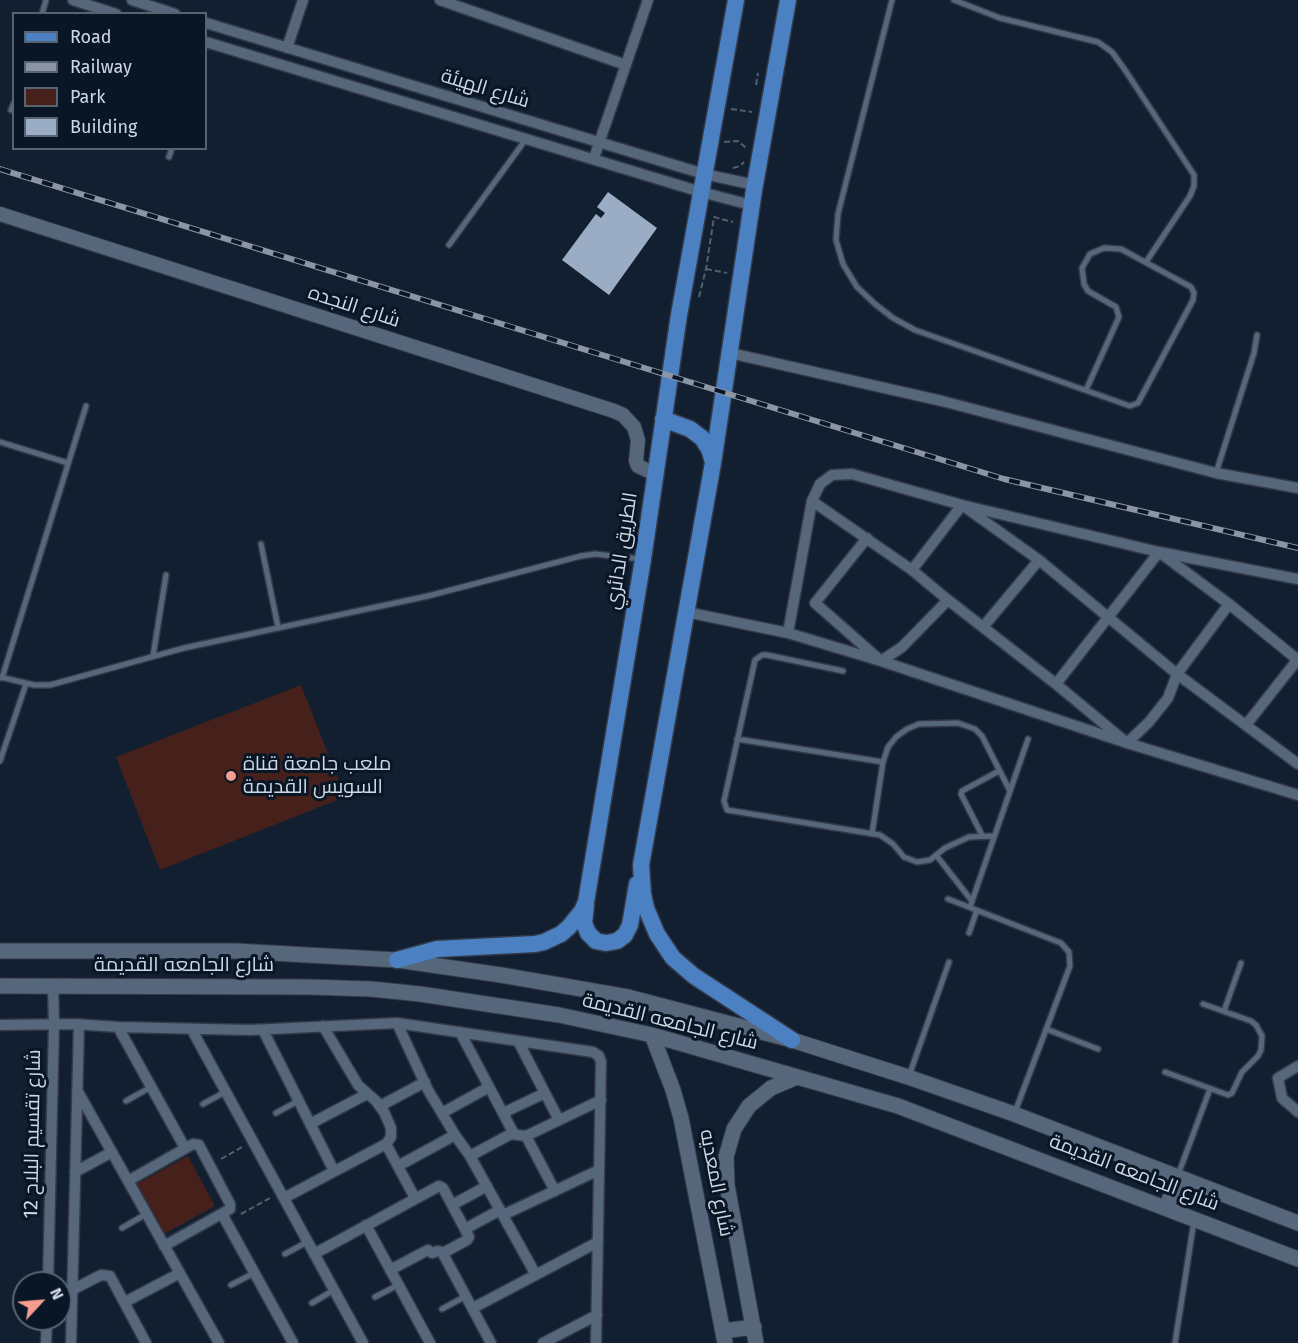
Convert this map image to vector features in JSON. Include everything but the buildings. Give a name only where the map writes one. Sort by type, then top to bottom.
[{"type":"main road","name":"الطريق الدائري","points":[[397,960],[437,949],[544,942],[569,927],[576,920],[586,902],[643,559],[663,418],[736,0]]},
{"type":"main road","points":[[586,902],[584,923],[588,933],[596,941],[606,944],[617,941],[625,935],[630,925],[713,463],[755,185],[788,0]]},
{"type":"main road","points":[[663,418],[690,429],[702,438],[710,449],[713,463]]},
{"type":"main road","points":[[640,865],[646,908],[657,934],[673,958],[694,976],[792,1040]]},
{"type":"main road","name":"شارع الجامعه القديمة","points":[[0,951],[236,951],[397,960],[628,997],[792,1040],[908,1077],[1014,1114],[1298,1223]]},
{"type":"main road","name":"شارع الجامعه القديمة","points":[[0,986],[371,989],[420,994],[559,1016],[652,1035],[898,1106],[1298,1259]]},
{"type":"main road","name":"شارع المعديه","points":[[652,1035],[670,1080],[681,1118],[724,1337]]},
{"type":"main road","name":"شارع المعديه","points":[[756,1343],[727,1185],[726,1156],[734,1129],[749,1106],[771,1088],[797,1077]]},
{"type":"main road","points":[[1166,1208],[1178,1177]]},
{"type":"main road","points":[[724,1337],[754,1327]]},
{"type":"street","points":[[73,0],[110,12]]},
{"type":"street","points":[[132,0],[169,12]]},
{"type":"street","points":[[287,48],[303,0]]},
{"type":"street","points":[[440,0],[626,65]]},
{"type":"street","points":[[594,158],[648,0]]},
{"type":"street","name":"شارع الهيئة","points":[[207,23],[704,174],[755,185]]},
{"type":"street","name":"شارع الهيئة","points":[[207,42],[701,192],[752,205]]},
{"type":"street","name":"شارع النجده","points":[[0,214],[614,411],[623,415],[634,427],[638,440],[636,461],[638,466],[655,474]]},
{"type":"street","points":[[730,353],[942,401],[1216,473],[1298,488]]},
{"type":"street","points":[[788,633],[812,501],[820,484],[832,475],[852,474],[962,505],[1159,552],[1298,579]]},
{"type":"street","points":[[812,501],[912,570],[1127,743]]},
{"type":"street","points":[[962,505],[1039,560],[1178,674],[1298,764]]},
{"type":"street","points":[[912,570],[962,505]]},
{"type":"street","points":[[815,603],[867,538]]},
{"type":"street","points":[[1159,552],[1229,604],[1298,660],[1246,725]]},
{"type":"street","points":[[1056,684],[1159,552]]},
{"type":"street","points":[[983,627],[1039,560]]},
{"type":"street","points":[[794,599],[815,603],[881,661]]},
{"type":"street","points":[[881,661],[902,647],[948,600]]},
{"type":"street","points":[[1127,743],[1149,722],[1168,698],[1178,674],[1229,604]]},
{"type":"street","points":[[686,612],[788,633],[881,661],[1127,743],[1298,795]]},
{"type":"street","name":"شارع تقسيم البلاح 12","points":[[48,1271],[54,1024],[52,986]]},
{"type":"street","points":[[0,1025],[79,1024],[118,1028],[263,1030],[397,1023],[596,1054],[602,1062],[596,1343]]},
{"type":"street","points":[[397,1023],[424,1082],[470,1156],[536,1275]]},
{"type":"street","points":[[79,1024],[72,1290],[101,1275],[112,1278],[146,1343]]},
{"type":"street","points":[[282,1195],[386,1144],[392,1137],[392,1132],[380,1106],[358,1085],[323,1026]]},
{"type":"street","points":[[118,1028],[186,1148]]},
{"type":"street","points":[[192,1030],[363,1343]]},
{"type":"street","points":[[263,1030],[334,1171]]},
{"type":"street","points":[[460,1032],[514,1134]]},
{"type":"street","points":[[518,1041],[559,1120]]},
{"type":"street","points":[[1298,1066],[1278,1078],[1282,1098],[1298,1112]]},
{"type":"street","points":[[380,1106],[424,1082]]},
{"type":"street","points":[[442,1113],[489,1087]]},
{"type":"street","points":[[77,1090],[219,1343]]},
{"type":"street","points":[[503,1113],[545,1093]]},
{"type":"street","points":[[310,1124],[367,1094]]},
{"type":"street","points":[[470,1156],[514,1134],[526,1136],[601,1100]]},
{"type":"street","points":[[398,1166],[455,1135]]},
{"type":"street","points":[[526,1136],[555,1191]]},
{"type":"street","points":[[128,1181],[186,1148],[195,1144],[199,1145],[231,1206],[224,1218],[164,1246]]},
{"type":"street","points":[[386,1144],[415,1198]]},
{"type":"street","points":[[75,1172],[112,1152]]},
{"type":"street","points":[[465,1229],[599,1170]]},
{"type":"street","points":[[314,1254],[415,1198],[439,1186],[443,1188],[469,1237],[468,1240],[443,1253],[440,1251],[432,1253],[428,1250],[390,1270]]},
{"type":"street","points":[[452,1205],[487,1186]]},
{"type":"street","points":[[224,1218],[293,1343]]},
{"type":"street","points":[[366,1225],[430,1343]]},
{"type":"street","points":[[472,1308],[598,1242]]},
{"type":"street","points":[[443,1253],[491,1343]]},
{"type":"street","points":[[125,1302],[180,1273]]},
{"type":"street","points":[[543,1343],[597,1315]]},
{"type":"lane","points":[[892,0],[838,214],[836,240],[843,264],[857,287],[875,304],[893,318],[915,330],[1130,406],[1135,405],[1193,300],[1194,293],[1191,287],[1121,249],[1096,250],[1085,260],[1082,268],[1084,284],[1088,291],[1116,307],[1119,316],[1086,390]]},
{"type":"lane","points":[[954,0],[1000,18],[1098,42],[1112,52],[1125,69],[1194,175],[1194,186],[1190,196],[1146,262]]},
{"type":"lane","points":[[449,244],[526,138]]},
{"type":"lane","points":[[169,157],[171,150]]},
{"type":"lane","points":[[1216,473],[1254,353],[1257,335]]},
{"type":"lane","points":[[86,406],[1,678],[26,684],[50,685],[153,656],[428,596],[581,556],[600,554],[643,559]]},
{"type":"lane","points":[[0,441],[68,463]]},
{"type":"lane","points":[[261,544],[278,627]]},
{"type":"lane","points":[[153,656],[166,575]]},
{"type":"lane","points":[[843,671],[767,655],[758,657],[752,665],[724,801],[725,807],[729,811],[885,837],[910,861],[924,862],[956,842],[982,835],[994,836]]},
{"type":"lane","points":[[0,761],[26,684]]},
{"type":"lane","points":[[872,834],[883,762],[888,747],[907,729],[932,723],[958,723],[975,729],[982,735],[1010,790]]},
{"type":"lane","points":[[737,739],[883,762]]},
{"type":"lane","points":[[970,904],[1028,739]]},
{"type":"lane","points":[[982,835],[962,791],[999,771]]},
{"type":"lane","points":[[936,855],[970,904],[977,910],[1061,943],[1066,947],[1071,958],[1070,966],[1014,1114]]},
{"type":"lane","points":[[948,899],[970,904]]},
{"type":"lane","points":[[969,933],[977,910]]},
{"type":"lane","points":[[908,1077],[949,962]]},
{"type":"lane","points":[[1224,1011],[1241,963]]},
{"type":"lane","points":[[1165,1072],[1225,1095],[1232,1093],[1242,1072],[1258,1056],[1262,1036],[1256,1025],[1251,1021],[1203,1004]]},
{"type":"lane","points":[[1046,1029],[1098,1049]]},
{"type":"lane","points":[[126,1101],[151,1087]]},
{"type":"lane","points":[[1178,1177],[1210,1089]]},
{"type":"lane","points":[[203,1104],[225,1092]]},
{"type":"lane","points":[[276,1113],[298,1101]]},
{"type":"lane","points":[[122,1228],[147,1214]]},
{"type":"lane","points":[[1175,1343],[1195,1219]]},
{"type":"lane","points":[[285,1254],[307,1242]]},
{"type":"lane","points":[[231,1285],[254,1273]]},
{"type":"lane","points":[[375,1297],[398,1285]]},
{"type":"lane","points":[[312,1303],[334,1290]]},
{"type":"lane","points":[[442,1309],[466,1296]]},
{"type":"path","points":[[755,90],[759,68]]},
{"type":"path","points":[[717,107],[767,115]]},
{"type":"path","points":[[723,150],[725,134]]},
{"type":"path","points":[[728,167],[734,168],[744,162],[748,139]]},
{"type":"path","points":[[724,142],[738,141],[746,148]]},
{"type":"path","points":[[698,298],[706,269],[714,217],[734,221],[732,232]]},
{"type":"path","points":[[706,269],[727,273]]},
{"type":"path","points":[[209,1165],[253,1142]]},
{"type":"path","points":[[224,1218],[282,1195]]},
{"type":"green space","points":[[301,685],[345,797],[160,870],[116,757]]},
{"type":"green space","points":[[188,1156],[215,1206],[162,1235],[135,1185]]},
{"type":"railway","points":[[0,169],[1004,479],[1298,548]]},
{"type":"place","name":"ملعب جامعة قناة السويس القديمة","points":[[231,776]]}]
